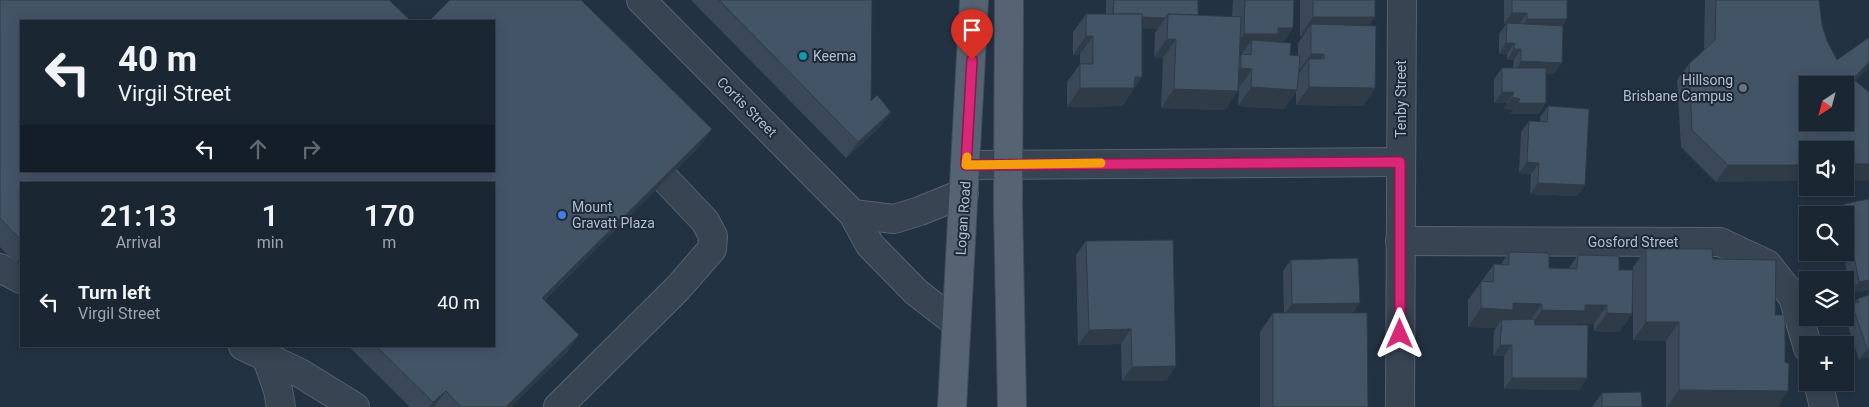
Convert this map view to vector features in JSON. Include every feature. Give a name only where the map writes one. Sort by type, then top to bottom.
[{"type":"main road","name":"Logan Road","points":[[952,407],[974,0]]},
{"type":"main road","points":[[1009,0],[1008,164],[1012,407]]},
{"type":"street","name":"Cortis Street","points":[[641,0],[854,214],[870,246],[916,292],[956,323]]},
{"type":"street","name":"Tenby Street","points":[[1400,407],[1402,0]]},
{"type":"street","points":[[966,165],[1400,162]]},
{"type":"street","points":[[558,407],[682,284],[712,249],[713,236],[705,221],[666,180]]},
{"type":"street","points":[[854,214],[894,219],[964,194]]},
{"type":"street","name":"Gosford Street","points":[[1400,242],[1720,242],[1767,264],[1793,297],[1804,336]]},
{"type":"street","points":[[0,268],[20,278]]},
{"type":"street","points":[[254,351],[300,373],[341,403]]},
{"type":"street","points":[[254,351],[278,390],[281,407]]},
{"type":"street","points":[[1820,391],[1824,407]]},
{"type":"building","name":"Mount Gravatt Plaza","points":[[0,0],[389,0],[410,20],[20,20],[20,172],[495,172],[495,20],[430,20],[450,0],[581,0],[712,129],[542,298],[579,335],[506,407],[461,407],[446,391],[433,402],[377,347],[495,347],[495,182],[20,182],[20,239],[0,218]]},
{"type":"building","name":"Keema","points":[[719,0],[872,0],[871,101],[877,95],[891,112],[858,142]]},
{"type":"building","points":[[1114,0],[1198,0],[1198,15],[1168,14],[1165,18],[1142,17],[1142,14],[1113,14]]},
{"type":"building","points":[[1245,0],[1294,0],[1293,28],[1278,28],[1278,34],[1244,34]]},
{"type":"building","points":[[1313,0],[1375,0],[1375,17],[1313,17]]},
{"type":"building","points":[[1512,0],[1567,0],[1567,19],[1527,19],[1527,13],[1512,13]]},
{"type":"building","name":"Hillsong Brisbane Campus","points":[[1716,0],[1819,0],[1822,25],[1827,41],[1837,60],[1868,38],[1869,62],[1854,78],[1854,76],[1799,76],[1799,131],[1854,131],[1854,80],[1869,92],[1869,164],[1854,164],[1854,141],[1799,141],[1799,165],[1728,165],[1692,130],[1689,64],[1715,40]]},
{"type":"building","points":[[1086,14],[1142,14],[1142,77],[1135,77],[1134,88],[1080,88],[1080,64],[1093,64],[1093,36],[1086,36]]},
{"type":"building","points":[[1168,14],[1241,17],[1238,91],[1174,89],[1176,39],[1167,39]]},
{"type":"building","points":[[1507,23],[1563,26],[1562,63],[1521,61],[1521,49],[1514,49],[1515,43],[1506,43]]},
{"type":"building","points":[[1311,24],[1376,26],[1375,88],[1309,87],[1309,59],[1324,59],[1324,54],[1311,54]]},
{"type":"building","points":[[1252,40],[1291,43],[1290,55],[1300,56],[1297,90],[1251,87],[1252,69],[1241,68],[1241,54],[1251,55]]},
{"type":"building","points":[[1502,68],[1546,68],[1546,103],[1518,103],[1520,99],[1512,97],[1514,92],[1502,92]]},
{"type":"building","points":[[1548,106],[1589,109],[1585,185],[1538,183],[1539,163],[1527,162],[1529,121],[1547,122]]},
{"type":"building","points":[[1869,199],[1869,280],[1859,282],[1854,256],[1854,206],[1844,206],[1844,204]]},
{"type":"building","points":[[1173,240],[1176,366],[1132,367],[1131,329],[1089,330],[1086,241]]},
{"type":"building","points":[[1646,249],[1712,249],[1713,259],[1776,260],[1775,315],[1785,315],[1785,362],[1789,364],[1788,391],[1679,390],[1679,322],[1646,322]]},
{"type":"building","points":[[1509,252],[1549,253],[1549,268],[1577,269],[1578,255],[1619,256],[1619,270],[1633,270],[1632,314],[1607,313],[1607,305],[1585,305],[1585,311],[1542,310],[1542,304],[1513,303],[1513,310],[1481,308],[1481,281],[1493,282],[1494,264],[1509,265]]},
{"type":"building","points":[[1358,258],[1360,303],[1292,304],[1291,260]]},
{"type":"building","points":[[1869,295],[1869,349],[1867,349],[1854,310],[1854,303],[1859,302],[1857,299]]},
{"type":"building","points":[[1273,313],[1367,313],[1368,407],[1273,407]]},
{"type":"building","points":[[1534,319],[1535,325],[1588,325],[1587,378],[1512,378],[1512,345],[1500,345],[1502,320]]},
{"type":"building","points":[[1641,392],[1642,407],[1602,407],[1602,393]]},
{"type":"slow traffic","points":[[967,157],[966,165],[1101,163]]},
{"type":"place","name":"Keema","points":[[803,56]]},
{"type":"place","name":"Hillsong Brisbane Campus","points":[[1743,88]]},
{"type":"place","name":"Mount Gravatt Plaza","points":[[562,215]]},
{"type":"route","points":[[972,60],[966,165],[1025,163],[1400,162],[1400,334]]}]
